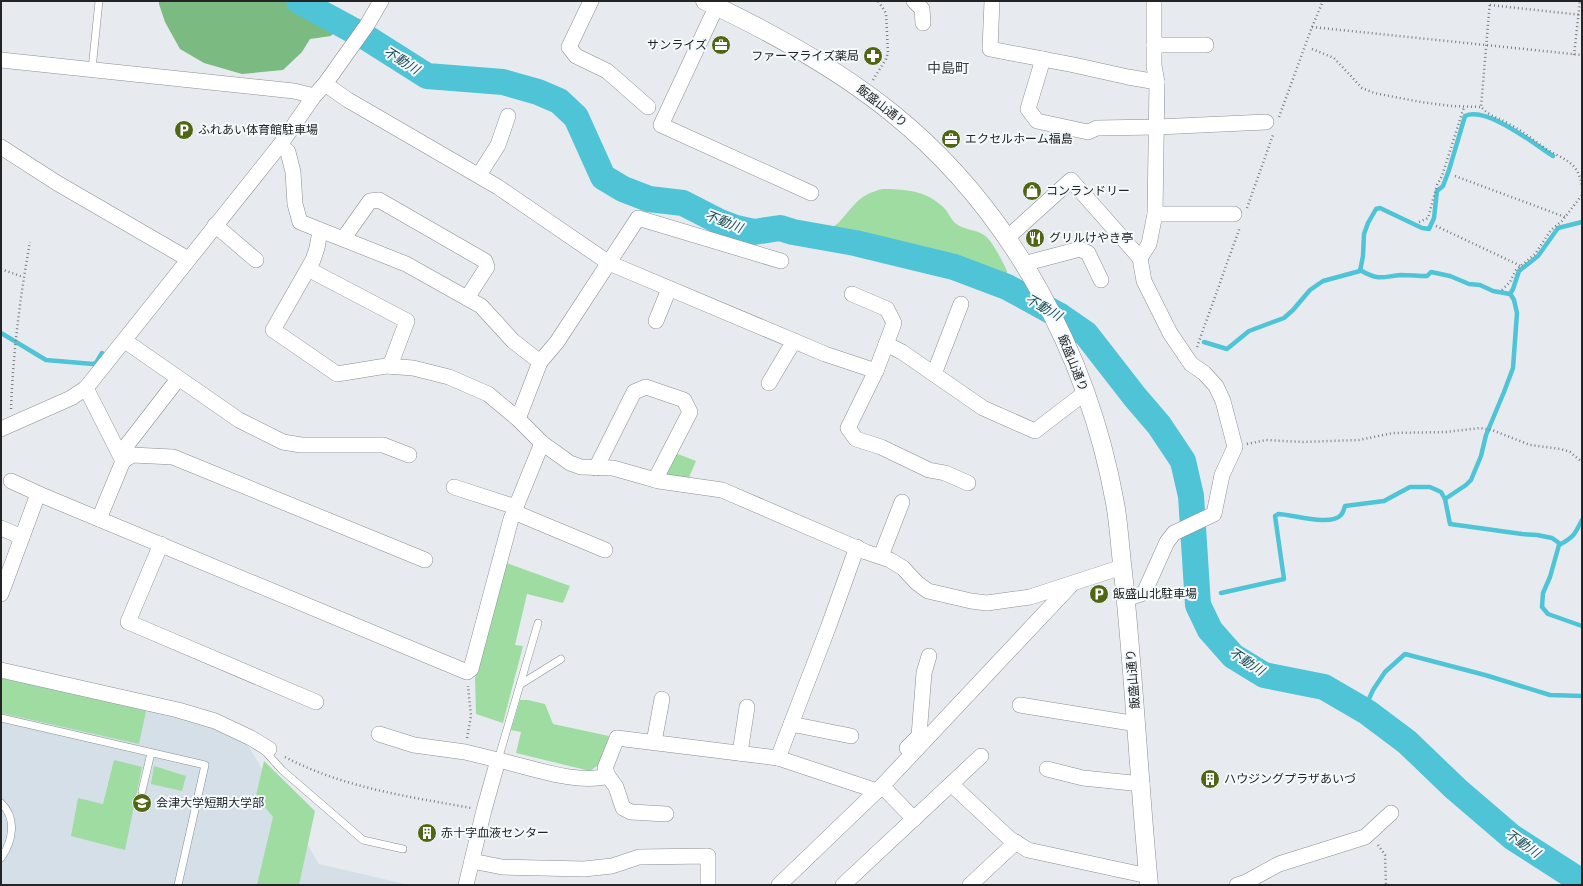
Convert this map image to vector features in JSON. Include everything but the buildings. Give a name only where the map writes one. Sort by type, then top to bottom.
[{"type":"street","points":[[6,427],[71,398],[86,388],[280,144],[367,25],[381,1]]},
{"type":"street","points":[[591,1],[569,47],[576,56],[607,71],[648,107]]},
{"type":"street","points":[[914,1],[922,9],[923,23]]},
{"type":"street","points":[[992,1],[990,49],[1128,78],[1157,82]]},
{"type":"street","points":[[1140,258],[1149,244],[1155,214],[1157,82],[1154,66],[1154,1]]},
{"type":"street","points":[[714,3],[661,125],[812,193]]},
{"type":"street","name":"飯盛山通り","points":[[714,3],[808,54],[865,92],[893,114],[942,160],[964,184],[1007,238],[1060,329],[1086,392],[1104,455],[1115,503],[1126,599],[1149,880]]},
{"type":"street","points":[[1154,45],[1206,45]]},
{"type":"street","points":[[1042,59],[1028,109],[1037,121],[1088,132],[1097,128],[1272,126]]},
{"type":"street","points":[[1,60],[294,91],[314,96]]},
{"type":"street","points":[[325,84],[348,100],[498,187],[609,263],[825,354],[876,371]]},
{"type":"street","points":[[479,176],[498,145],[508,116]]},
{"type":"street","points":[[280,144],[288,152],[293,172],[295,204],[300,222],[406,264],[468,298],[481,306],[513,341],[540,362]]},
{"type":"street","points":[[1,146],[57,183],[188,259]]},
{"type":"street","points":[[1007,238],[1071,180],[1140,258],[1144,281],[1170,333],[1191,364],[1204,373],[1216,386],[1223,400],[1235,447],[1222,475],[1214,514],[1211,517],[1174,533],[1167,542],[1144,593],[1126,599]]},
{"type":"street","points":[[343,239],[370,202],[379,200],[485,261],[487,267],[468,298]]},
{"type":"street","points":[[1155,214],[1240,217]]},
{"type":"street","points":[[518,419],[540,362],[557,342],[638,218],[781,261]]},
{"type":"street","points":[[215,225],[256,260]]},
{"type":"street","points":[[320,231],[313,260],[273,330],[337,374],[372,367],[390,366],[413,368],[449,377],[488,394],[518,419],[542,443],[570,463],[581,467],[613,468],[655,480],[722,490],[890,560],[903,568],[917,583],[928,591],[971,601],[987,603],[1030,597],[1122,567]]},
{"type":"street","points":[[1023,264],[1080,249],[1088,252],[1100,280]]},
{"type":"street","points":[[308,269],[407,321],[390,366]]},
{"type":"street","points":[[656,321],[669,289]]},
{"type":"street","points":[[852,294],[887,309],[894,323],[876,371],[848,428],[856,439],[881,448],[929,470],[945,473],[968,483]]},
{"type":"street","points":[[934,374],[961,304]]},
{"type":"street","points":[[124,341],[239,420],[283,442],[300,444],[384,445],[409,455]]},
{"type":"street","points":[[769,382],[794,341]]},
{"type":"street","points":[[886,344],[902,352],[983,408],[1035,431],[1086,392]]},
{"type":"street","points":[[99,519],[122,457],[178,379]]},
{"type":"street","points":[[596,468],[634,392],[646,387],[684,400],[690,412],[655,480]]},
{"type":"street","points":[[86,388],[122,457]]},
{"type":"street","points":[[11,481],[38,494],[162,544],[466,672],[471,668],[515,509],[542,443]]},
{"type":"street","points":[[122,457],[132,454],[173,457],[425,560]]},
{"type":"street","points":[[454,487],[515,509],[605,550]]},
{"type":"street","points":[[1,594],[38,494]]},
{"type":"street","points":[[881,556],[902,502]]},
{"type":"street","points":[[1,528],[22,537]]},
{"type":"street","points":[[162,544],[128,622],[316,702]]},
{"type":"street","points":[[778,758],[828,628],[857,547]]},
{"type":"street","points":[[779,885],[876,788],[1073,583]]},
{"type":"street","points":[[876,788],[919,736],[924,673],[929,656]]},
{"type":"street","points":[[1,670],[178,710],[215,721],[263,745]]},
{"type":"street","points":[[654,742],[662,699]]},
{"type":"street","points":[[1020,705],[1137,724]]},
{"type":"street","points":[[740,753],[747,707]]},
{"type":"street","points":[[791,724],[851,736]]},
{"type":"street","points":[[379,734],[414,745],[465,752],[574,778],[599,779],[608,776]]},
{"type":"street","points":[[666,814],[630,812],[623,808],[616,787],[608,776],[605,768],[617,738],[778,758],[876,788],[914,819]]},
{"type":"street","points":[[843,885],[981,756]]},
{"type":"street","points":[[466,885],[498,760]]},
{"type":"street","points":[[1047,769],[1083,778],[1142,784]]},
{"type":"street","points":[[951,784],[1010,839],[1028,850],[1139,874],[1149,880]]},
{"type":"street","points":[[1237,885],[1246,882],[1279,864],[1365,836],[1391,813]]},
{"type":"street","points":[[970,885],[1016,842]]},
{"type":"street","points":[[472,861],[502,867],[584,869],[612,866],[639,857],[708,856],[708,885]]},
{"type":"lane","points":[[92,69],[99,1]]},
{"type":"lane","points":[[498,760],[538,623]]},
{"type":"lane","points":[[521,684],[561,659]]},
{"type":"lane","points":[[1,718],[205,765],[178,885]]},
{"type":"lane","points":[[263,745],[282,770],[363,840],[403,849]]},
{"type":"lane","points":[[142,791],[151,753]]},
{"type":"lane","points":[[1,803],[8,811],[11,820],[11,838],[7,849],[1,858]]},
{"type":"path","points":[[865,92],[886,59],[888,53],[886,13],[878,1]]},
{"type":"path","points":[[1191,364],[1272,126],[1323,1]]},
{"type":"path","points":[[1490,1],[1481,107],[1487,114],[1508,123],[1549,151],[1568,160],[1575,168],[1581,180],[1582,188]]},
{"type":"path","points":[[1574,55],[1580,14],[1580,1]]},
{"type":"path","points":[[1490,5],[1580,14]]},
{"type":"path","points":[[1312,27],[1582,55]]},
{"type":"path","points":[[1312,48],[1334,58],[1362,88],[1374,93],[1421,102],[1464,107],[1481,107]]},
{"type":"path","points":[[1419,222],[1428,218],[1437,185],[1442,176],[1464,107]]},
{"type":"path","points":[[1455,176],[1565,218]]},
{"type":"path","points":[[1502,290],[1510,282],[1516,270],[1535,254],[1551,230],[1565,218],[1582,194]]},
{"type":"path","points":[[1436,226],[1521,266]]},
{"type":"path","points":[[6,427],[23,277],[30,242]]},
{"type":"path","points":[[1,269],[23,277]]},
{"type":"path","points":[[1235,447],[1266,440],[1302,442],[1359,440],[1393,433],[1446,432],[1480,428],[1492,430],[1530,445],[1561,449],[1570,452],[1582,462]]},
{"type":"path","points":[[465,752],[472,716],[466,672]]},
{"type":"path","points":[[263,745],[303,767],[344,782],[377,791],[484,810]]},
{"type":"path","points":[[1369,833],[1385,855],[1386,885]]},
{"type":"shaded area","name":"会津大学短期大学部","points":[[1,675],[163,711],[210,726],[246,742],[319,864],[409,885],[1,885]]},
{"type":"green space","points":[[159,1],[289,1],[331,25],[334,32],[331,36],[310,39],[302,52],[283,70],[242,74],[204,63],[180,49],[165,22]]},
{"type":"green space","points":[[882,189],[898,189],[914,192],[928,197],[944,208],[955,223],[987,237],[1000,257],[1007,271],[1008,277],[972,262],[937,251],[901,246],[829,231],[839,223],[858,201],[867,195]]},
{"type":"green space","points":[[675,453],[696,461],[687,482],[662,477]]},
{"type":"green space","points":[[504,562],[570,586],[563,603],[527,594],[515,645],[523,646],[503,723],[476,714],[475,678]]},
{"type":"green space","points":[[1,678],[146,711],[139,744],[1,713]]},
{"type":"green space","points":[[520,700],[528,700],[545,704],[553,724],[609,736],[601,763],[590,771],[516,753],[521,732],[511,730]]},
{"type":"green space","points":[[114,760],[142,767],[125,850],[71,836],[78,798],[103,804]]},
{"type":"green space","points":[[264,761],[315,811],[299,885],[257,885],[273,817],[256,796]]},
{"type":"green space","points":[[154,766],[186,776],[182,791],[151,784]]},
{"type":"waterway","name":"不動川","points":[[299,1],[367,38],[427,76],[503,82],[538,92],[559,101],[576,117],[603,177],[623,189],[649,199],[683,203],[718,221],[736,228],[754,232],[780,228],[793,232],[855,243],[954,267],[1007,287],[1060,316],[1086,334],[1135,397],[1159,425],[1183,461],[1191,496],[1198,605],[1210,630],[1233,656],[1264,675],[1324,687],[1367,712],[1407,742],[1456,789],[1512,837],[1582,882]]},
{"type":"waterway","points":[[1204,342],[1227,349],[1249,331],[1284,318],[1310,290],[1323,281],[1360,271],[1363,256],[1364,234],[1376,209],[1380,208],[1422,228],[1429,229],[1434,218],[1437,191],[1443,186],[1449,170],[1465,116],[1474,114],[1498,121],[1523,135],[1553,156]]},
{"type":"waterway","points":[[1360,270],[1376,277],[1401,275],[1427,276],[1431,272],[1450,276],[1469,284],[1480,285],[1493,291],[1510,294],[1519,271],[1538,256],[1558,228],[1582,222]]},
{"type":"waterway","points":[[1445,499],[1471,480],[1481,456],[1486,435],[1513,368],[1517,313],[1514,300],[1511,295]]},
{"type":"waterway","points":[[1,333],[46,360],[93,364],[96,363],[102,353]]},
{"type":"waterway","points":[[1221,593],[1284,579],[1275,516],[1278,514],[1328,520],[1341,515],[1345,506],[1384,501],[1410,487],[1430,487],[1441,492],[1445,499],[1450,524],[1537,535],[1552,538],[1559,543],[1559,545]]},
{"type":"waterway","points":[[1582,520],[1574,535],[1559,545],[1550,577],[1543,593],[1542,607],[1548,614],[1582,626]]},
{"type":"waterway","points":[[1364,710],[1373,690],[1385,672],[1405,654],[1485,675],[1550,695],[1582,696]]},
{"type":"place","name":"サンライズ","points":[[721,45]]},
{"type":"place","name":"ファーマライズ薬局","points":[[873,56]]},
{"type":"place","name":"ふれあい体育館駐車場","points":[[184,130]]},
{"type":"place","name":"エクセルホーム福島","points":[[951,139]]},
{"type":"place","name":"コンランドリー","points":[[1032,191]]},
{"type":"place","name":"グリルけやき亭","points":[[1035,238]]},
{"type":"place","name":"飯盛山北駐車場","points":[[1099,594]]},
{"type":"place","name":"ハウジングプラザあいづ","points":[[1210,779]]},
{"type":"place","name":"会津大学短期大学部","points":[[142,803]]},
{"type":"place","name":"赤十字血液センター","points":[[427,833]]},
{"type":"district","name":"中島町","points":[[948,68]]}]
